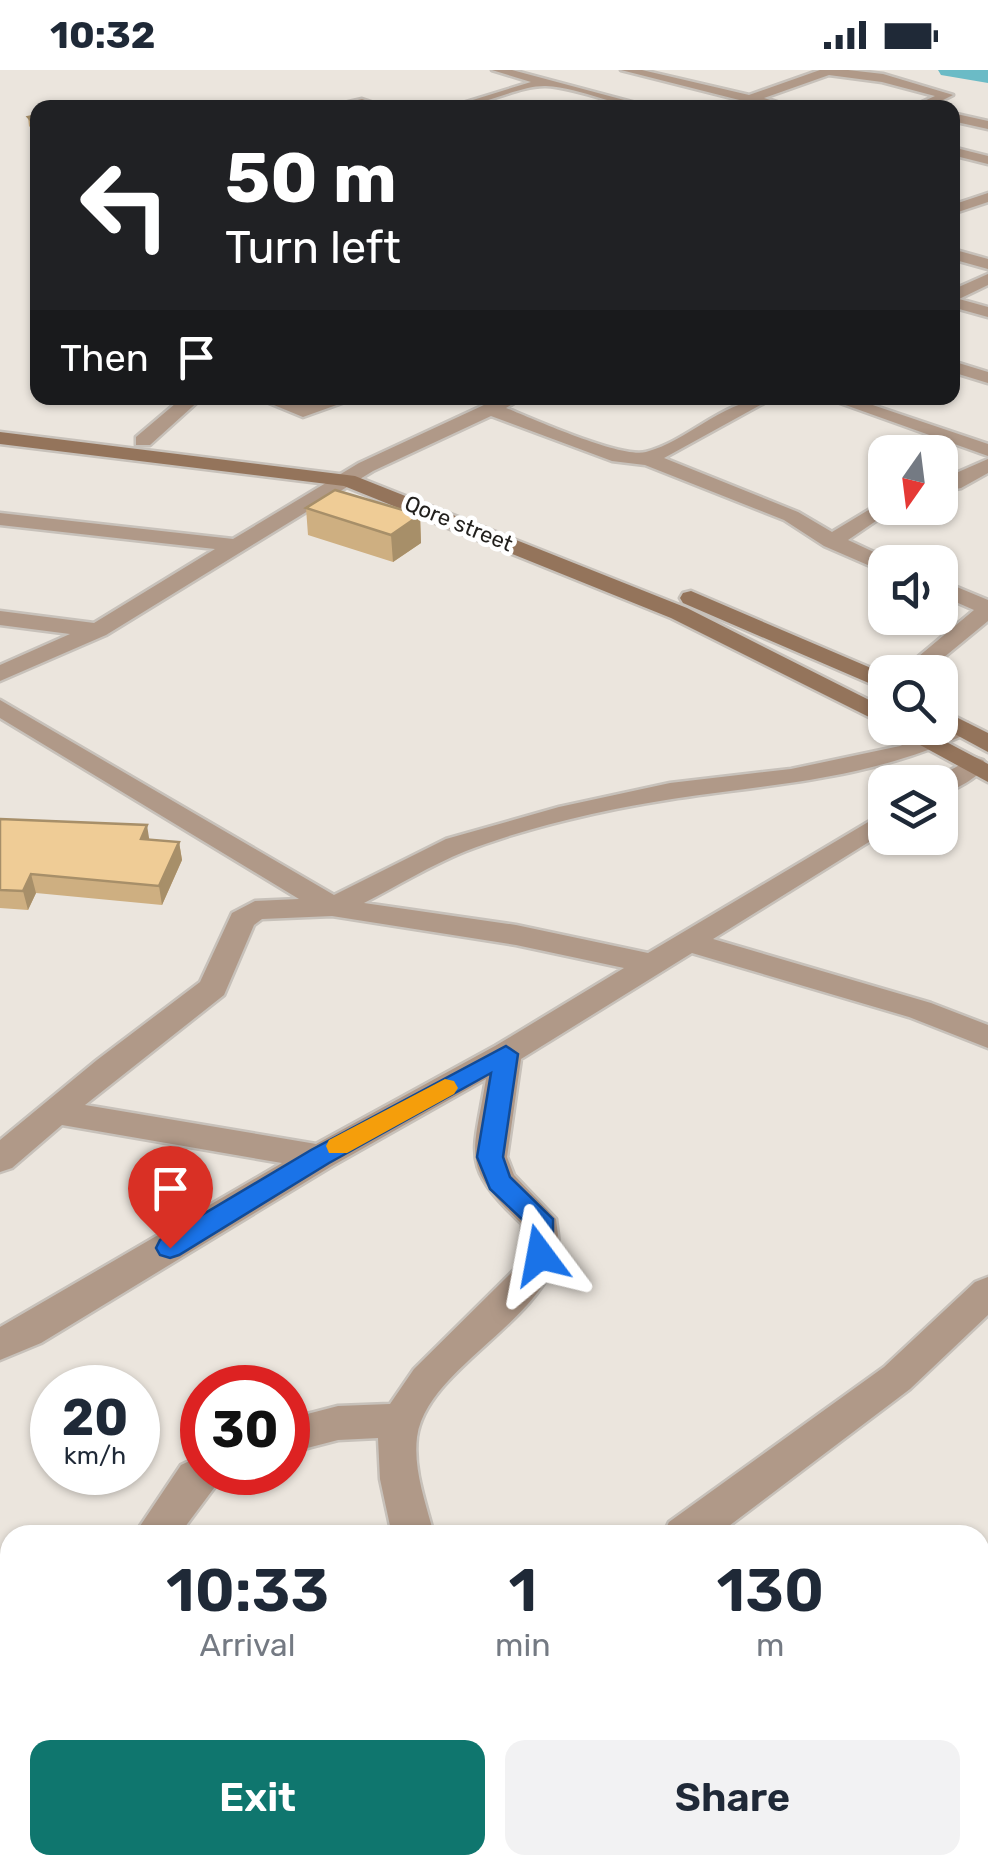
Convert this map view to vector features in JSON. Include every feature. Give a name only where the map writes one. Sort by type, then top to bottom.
[{"type":"street","points":[[498,70],[615,100]]},
{"type":"street","points":[[627,70],[651,72],[758,100]]},
{"type":"street","points":[[750,98],[839,71],[946,95],[934,100]]},
{"type":"street","points":[[479,100],[544,83]]},
{"type":"street","points":[[678,100],[709,89]]},
{"type":"street","points":[[512,91],[546,99]]},
{"type":"street","points":[[960,119],[988,126]]},
{"type":"street","points":[[960,153],[988,160]]},
{"type":"street","points":[[970,190],[988,196]]},
{"type":"street","points":[[960,207],[988,196]]},
{"type":"street","points":[[960,209],[988,214]]},
{"type":"street","points":[[960,256],[988,264]]},
{"type":"street","points":[[960,294],[988,278]]},
{"type":"street","points":[[960,302],[988,312]]},
{"type":"street","points":[[960,369],[988,378]]},
{"type":"street","points":[[144,441],[185,405]]},
{"type":"street","points":[[288,405],[314,410],[328,405]]},
{"type":"street","points":[[0,674],[98,630],[357,473],[498,405]]},
{"type":"street","points":[[648,459],[751,405]]},
{"type":"street","points":[[856,405],[988,450]]},
{"type":"street","points":[[490,409],[619,458],[648,459],[792,516],[832,541],[868,557]]},
{"type":"street","name":"Qore street","points":[[0,426],[144,441],[357,473],[446,496]]},
{"type":"street","name":"Qore street","points":[[0,438],[357,473],[679,613],[868,709]]},
{"type":"street","points":[[958,482],[988,465]]},
{"type":"street","name":"Qore street","points":[[479,509],[868,676]]},
{"type":"street","points":[[832,541],[868,517]]},
{"type":"street","points":[[0,519],[234,545]]},
{"type":"street","points":[[933,655],[988,609],[958,595]]},
{"type":"street","points":[[0,618],[98,630]]},
{"type":"street","points":[[0,707],[332,907]]},
{"type":"street","points":[[958,731],[983,761]]},
{"type":"street","points":[[332,907],[456,845],[568,812],[670,791],[792,777],[908,752],[922,745]]},
{"type":"street","points":[[937,745],[983,761]]},
{"type":"street","points":[[958,776],[983,761]]},
{"type":"street","points":[[0,1344],[28,1332],[320,1156],[506,1054],[868,831]]},
{"type":"street","points":[[0,1159],[213,988],[242,920],[255,910],[332,907],[516,935],[649,963]]},
{"type":"street","points":[[690,942],[920,1010],[988,1037]]},
{"type":"street","points":[[411,1525],[396,1465],[401,1420],[426,1382],[526,1281],[540,1255],[539,1219],[500,1182],[490,1157],[506,1054]]},
{"type":"street","points":[[55,1112],[320,1156]]},
{"type":"street","points":[[698,1525],[896,1378],[988,1292]]},
{"type":"street","points":[[310,1430],[338,1423],[401,1420]]},
{"type":"street","points":[[161,1525],[183,1495]]},
{"type":"building","points":[[335,490],[420,515],[391,535],[306,508]]},
{"type":"building","points":[[0,819],[147,825],[141,839],[179,842],[159,886],[31,874],[23,891],[0,890]]},
{"type":"waterway","points":[[949,70],[988,76]]},
{"type":"slow traffic","points":[[338,1146],[445,1088]]},
{"type":"route","points":[[170,1248],[320,1156],[506,1054],[490,1157],[500,1182],[539,1219],[540,1255]]}]
